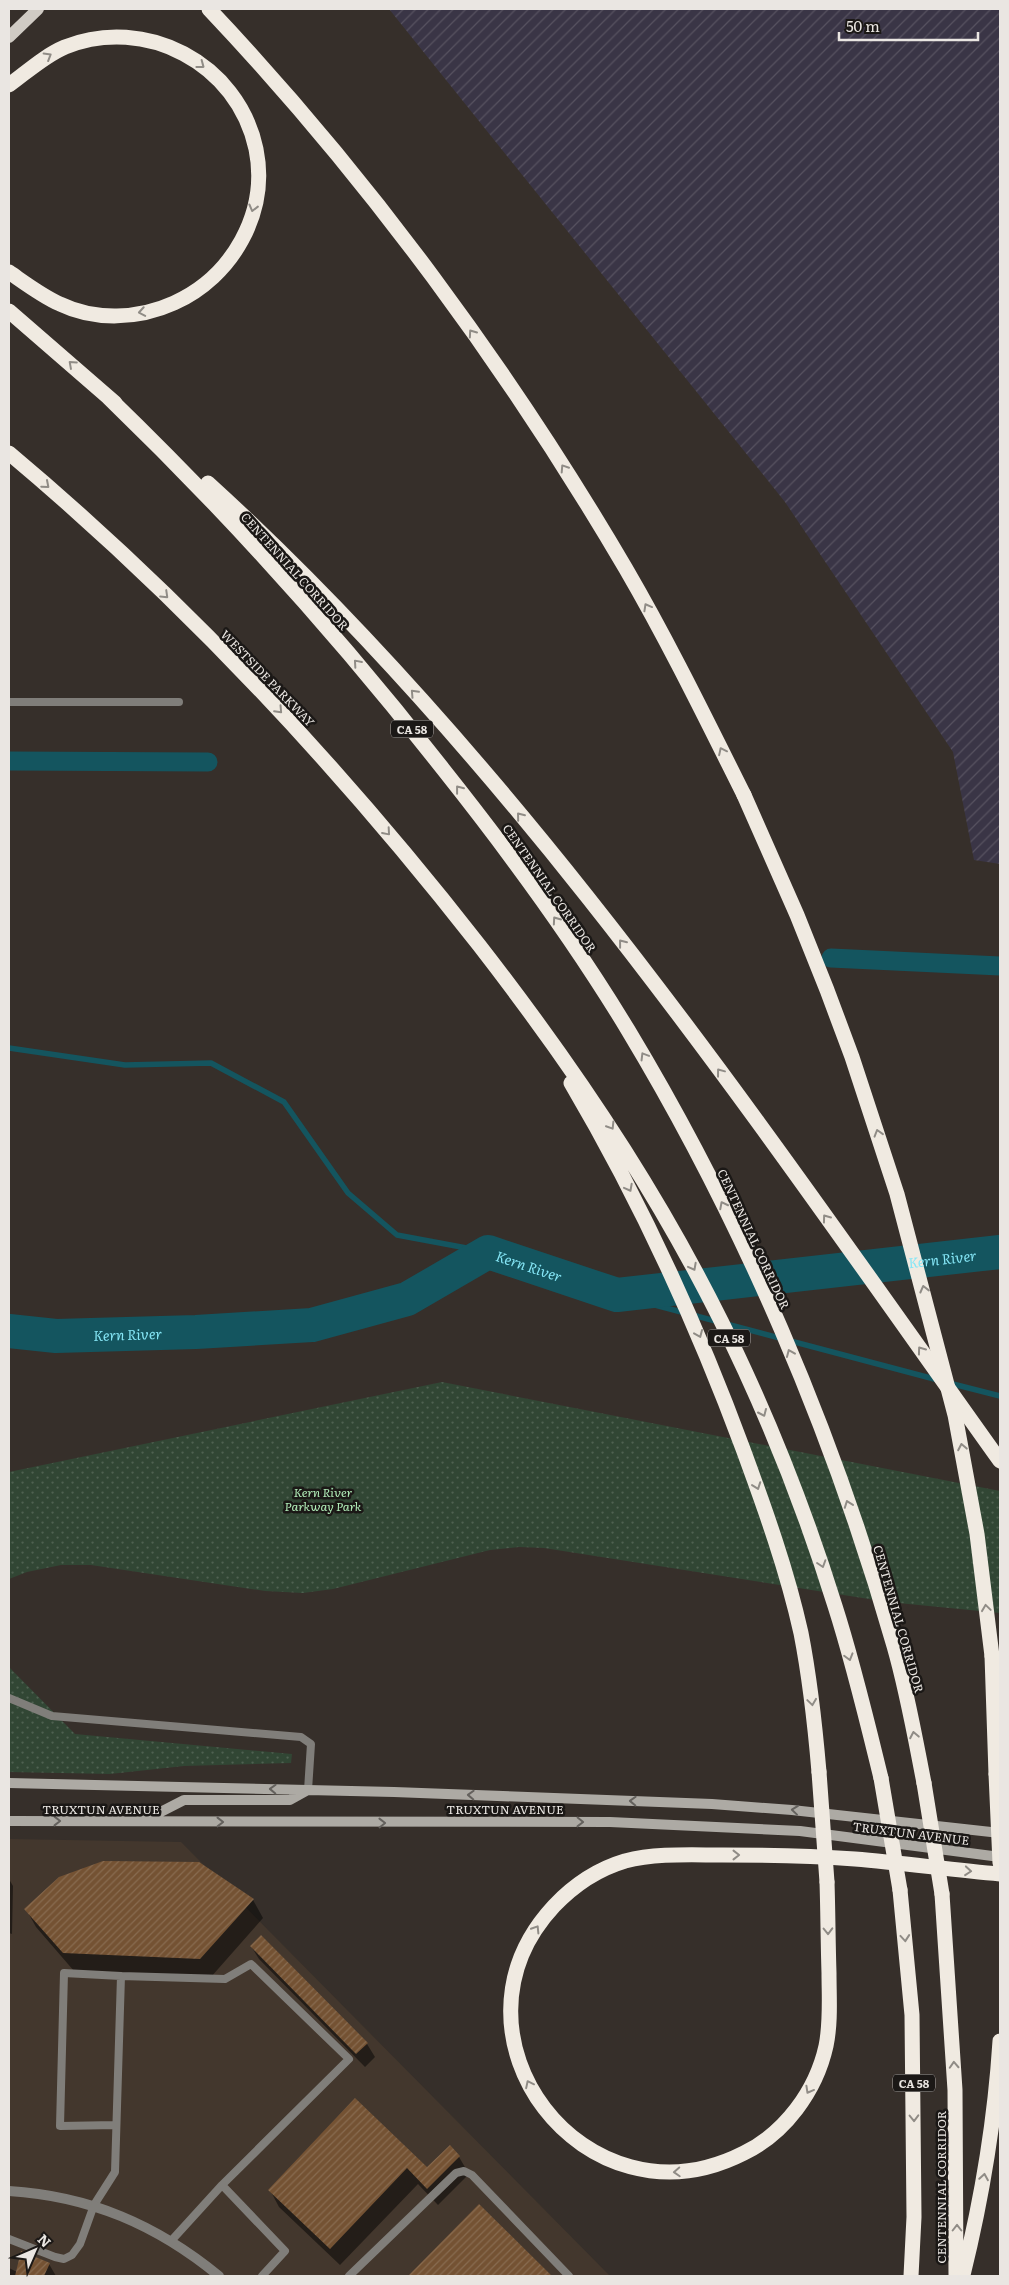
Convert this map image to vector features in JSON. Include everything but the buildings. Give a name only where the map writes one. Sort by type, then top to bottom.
[{"type":"highway","points":[[209,9],[267,73],[343,163],[453,306],[506,380],[589,506],[627,571],[698,702],[744,795],[797,915],[827,990],[870,1108],[900,1204],[955,1414],[977,1534],[992,1656],[1000,1863]]},
{"type":"highway","points":[[9,85],[50,55],[82,42],[121,36],[160,42],[202,65],[226,88],[236,102],[251,133],[256,149],[258,174],[252,214],[243,237],[231,259],[209,282],[184,299],[153,310],[122,316],[92,314],[60,305],[9,272]]},
{"type":"highway","points":[[9,311],[230,503],[417,697],[513,806],[750,1111],[1000,1461]]},
{"type":"highway","name":"CENTENNIAL CORRIDOR","points":[[108,397],[181,468],[252,544],[326,628],[412,730],[518,866],[559,924],[626,1027],[668,1098],[731,1221],[799,1374],[859,1534],[904,1684],[924,1783],[942,1894],[955,2090],[956,2276]]},
{"type":"highway","name":"WESTSIDE PARKWAY","points":[[9,453],[142,573],[262,692],[397,844],[480,947],[577,1085]]},
{"type":"highway","points":[[577,1085],[640,1208],[690,1314],[712,1366],[760,1494],[786,1571],[810,1689],[819,1772],[828,1882],[830,2014],[826,2047],[815,2078],[806,2096],[782,2126],[768,2138],[732,2160],[691,2171],[656,2172],[613,2162],[585,2148],[557,2124],[543,2108],[529,2084],[516,2052],[512,2011],[518,1970],[531,1938],[546,1914],[571,1890],[594,1874],[619,1863],[646,1857],[746,1855],[858,1859],[1000,1874]]},
{"type":"highway","name":"CA 58","points":[[577,1085],[639,1172],[675,1234],[740,1361],[796,1494],[836,1610],[881,1778],[900,1890],[912,2014],[914,2217],[910,2276]]},
{"type":"highway","points":[[962,2276],[982,2185],[990,2136],[1000,2041]]},
{"type":"main road","points":[[9,37],[38,9]]},
{"type":"main road","name":"TRUXTUN AVENUE","points":[[9,1783],[308,1790],[712,1804],[792,1810],[1000,1833]]},
{"type":"main road","points":[[142,1822],[184,1800],[290,1800],[308,1790]]},
{"type":"main road","name":"TRUXTUN AVENUE","points":[[9,1820],[380,1823],[488,1820],[638,1823],[800,1831],[1000,1857]]},
{"type":"street","points":[[9,2191],[54,2196],[94,2205],[132,2220],[171,2241],[220,2276]]},
{"type":"lane","points":[[9,702],[180,702]]},
{"type":"lane","points":[[9,1698],[52,1716],[301,1737],[311,1744],[308,1790]]},
{"type":"lane","points":[[116,2125],[60,2126],[64,1973],[225,1979],[251,1964],[349,2059],[222,2186],[171,2241]]},
{"type":"lane","points":[[9,2239],[64,2259],[77,2250],[94,2205],[115,2172],[121,1976]]},
{"type":"lane","points":[[348,2276],[456,2173],[464,2170],[472,2175],[569,2276]]},
{"type":"lane","points":[[222,2186],[285,2251],[262,2276]]},
{"type":"shaded area","points":[[389,9],[1000,9],[1000,864],[974,860],[953,752],[785,502]]},
{"type":"shaded area","points":[[9,1839],[181,1842],[610,2276],[9,2276]]},
{"type":"green space","name":"Kern River Parkway Park","points":[[442,1382],[1000,1491],[1000,1613],[888,1602],[544,1548],[519,1547],[490,1550],[333,1589],[303,1593],[265,1591],[91,1565],[61,1565],[27,1572],[9,1579],[9,1472]]},
{"type":"green space","points":[[9,1667],[75,1734],[292,1754],[291,1763],[184,1766],[110,1774],[9,1772]]},
{"type":"waterway","points":[[9,761],[208,762]]},
{"type":"waterway","points":[[831,958],[1000,966]]},
{"type":"waterway","points":[[9,1048],[125,1065],[211,1063],[284,1102],[348,1193],[397,1235],[488,1252]]},
{"type":"waterway","name":"Kern River","points":[[9,1331],[56,1336],[196,1332],[312,1325],[407,1299],[488,1252],[617,1295],[1000,1252]]},
{"type":"waterway","points":[[617,1295],[938,1380]]},
{"type":"waterway","points":[[949,1383],[1000,1396]]}]
